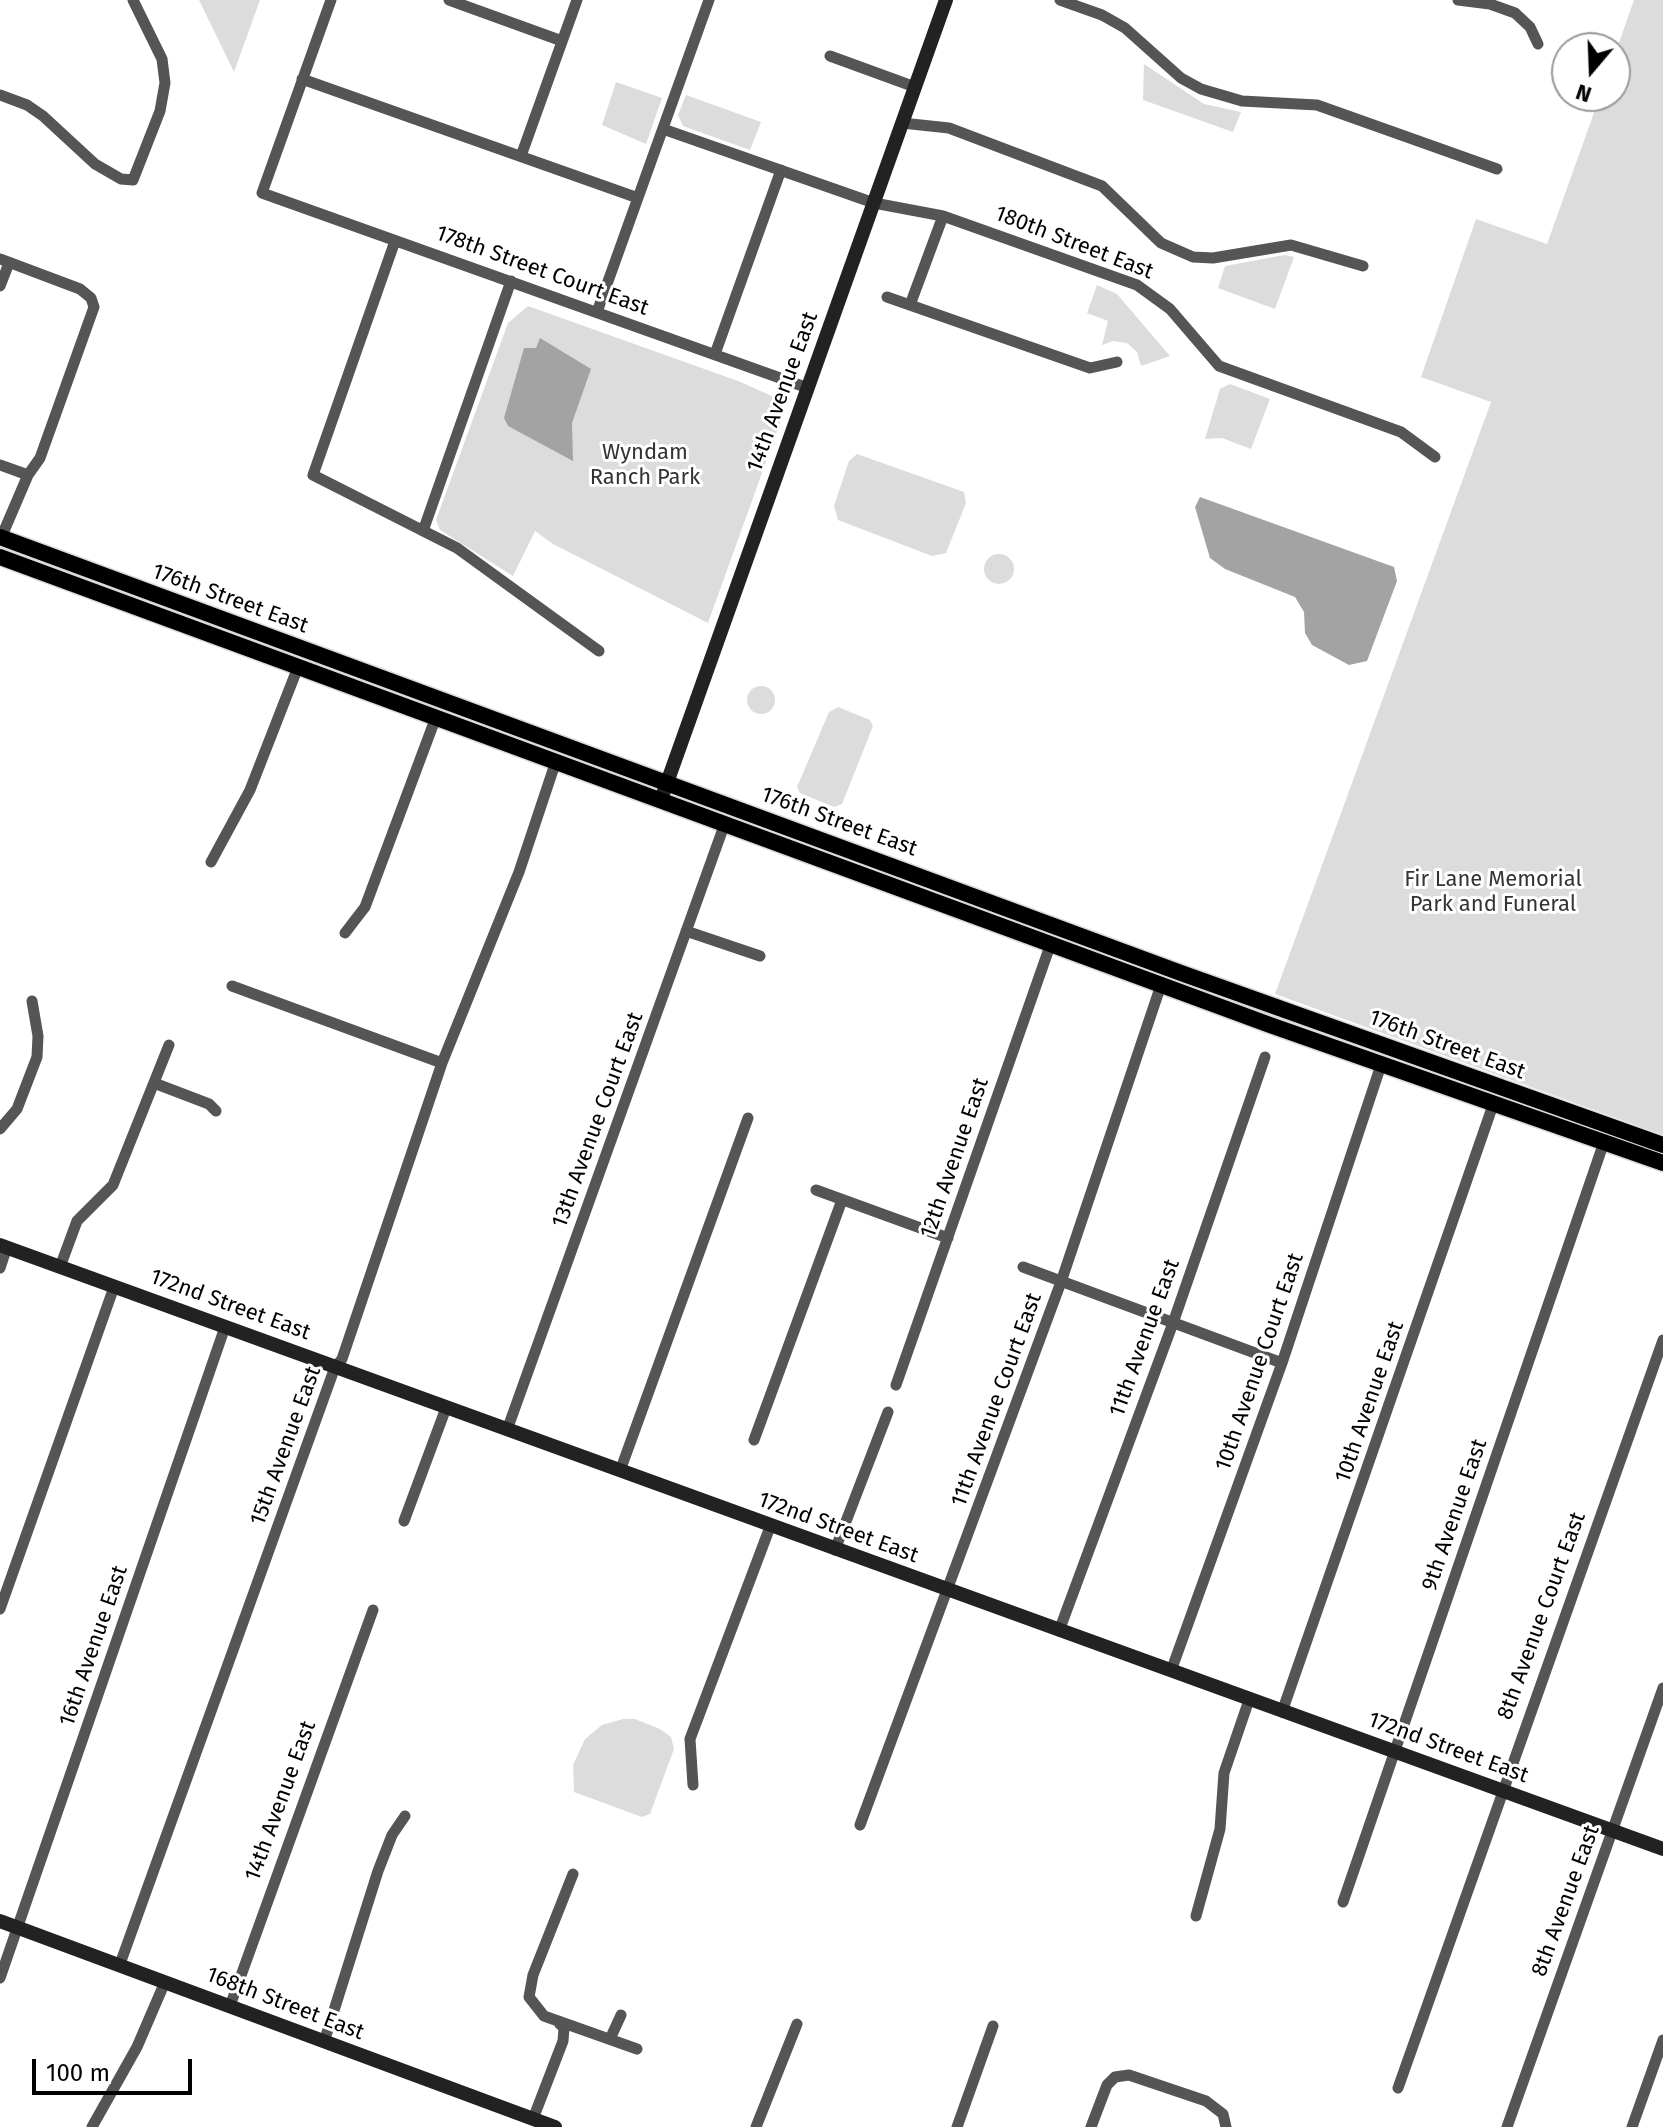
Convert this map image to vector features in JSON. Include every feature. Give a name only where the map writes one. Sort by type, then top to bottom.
[{"type":"main road","name":"176th Street East","points":[[0,538],[1254,999],[1663,1145]]},
{"type":"main road","name":"176th Street East","points":[[0,557],[662,798],[1161,985],[1663,1163]]},
{"type":"main road","points":[[24,565],[37,563],[94,582],[115,580]]},
{"type":"main road","points":[[362,690],[367,672]]},
{"type":"main road","points":[[725,823],[738,819],[834,852],[853,852]]},
{"type":"main road","points":[[1161,985],[1174,981],[1236,1002],[1254,999]]},
{"type":"street","points":[[0,95],[27,105],[95,164],[125,180],[133,180],[160,111],[165,83],[162,59],[133,0]]},
{"type":"street","points":[[331,0],[302,79],[638,198]]},
{"type":"street","points":[[449,0],[562,41]]},
{"type":"street","points":[[521,156],[577,0]]},
{"type":"street","points":[[597,312],[709,0]]},
{"type":"street","name":"14th Avenue East","points":[[662,798],[946,0]]},
{"type":"street","points":[[1060,0],[1102,15],[1125,28],[1181,78],[1201,89],[1242,101],[1317,105],[1497,169]]},
{"type":"street","points":[[1458,0],[1490,4],[1515,13],[1530,27],[1538,44]]},
{"type":"street","points":[[830,56],[915,87]]},
{"type":"street","name":"178th Street Court East","points":[[302,79],[262,193],[808,388]]},
{"type":"street","points":[[902,123],[949,128],[1102,186],[1161,243],[1193,257],[1213,258],[1291,245],[1363,266]]},
{"type":"street","name":"180th Street East","points":[[663,129],[874,203],[943,216],[1149,291],[1170,309],[1219,366],[1401,432],[1435,457]]},
{"type":"street","points":[[715,354],[781,170]]},
{"type":"street","points":[[910,305],[943,216]]},
{"type":"street","points":[[395,241],[313,475],[474,559],[599,651]]},
{"type":"street","points":[[0,286],[4,261],[80,289],[91,298],[94,307],[40,458],[28,475],[0,538]]},
{"type":"street","points":[[423,531],[511,281]]},
{"type":"street","points":[[887,297],[1090,368],[1117,362]]},
{"type":"street","points":[[0,465],[28,475]]},
{"type":"street","points":[[211,862],[250,790],[298,667]]},
{"type":"street","points":[[345,933],[365,907],[436,717]]},
{"type":"street","name":"15th Avenue East","points":[[120,1964],[335,1367],[342,1359],[442,1063],[519,872],[556,761]]},
{"type":"street","name":"13th Avenue Court East","points":[[507,1430],[725,823]]},
{"type":"street","points":[[686,931],[760,956]]},
{"type":"street","name":"12th Avenue East","points":[[896,1385],[1051,943]]},
{"type":"street","name":"11th Avenue Court East","points":[[860,1825],[885,1750],[1061,1282],[1161,985]]},
{"type":"street","points":[[232,986],[442,1063]]},
{"type":"street","points":[[0,1129],[17,1109],[37,1057],[38,1036],[32,1001]]},
{"type":"street","points":[[60,1267],[77,1221],[113,1185],[169,1045]]},
{"type":"street","name":"11th Avenue East","points":[[1059,1631],[1173,1323],[1265,1057]]},
{"type":"street","name":"10th Avenue Court East","points":[[1171,1671],[1282,1363],[1381,1065]]},
{"type":"street","points":[[154,1083],[209,1104],[216,1111]]},
{"type":"street","name":"10th Avenue East","points":[[1282,1712],[1493,1105]]},
{"type":"street","points":[[620,1471],[748,1118]]},
{"type":"street","name":"9th Avenue East","points":[[1343,1902],[1604,1142]]},
{"type":"street","points":[[816,1190],[948,1238]]},
{"type":"street","points":[[754,1440],[842,1200]]},
{"type":"street","points":[[0,1268],[4,1246]]},
{"type":"street","name":"172nd Street East","points":[[4,1246],[770,1527],[1663,1849]]},
{"type":"street","points":[[1023,1267],[1282,1363]]},
{"type":"street","points":[[0,1609],[114,1287]]},
{"type":"street","name":"16th Avenue East","points":[[0,1978],[225,1327]]},
{"type":"street","name":"8th Avenue Court East","points":[[1398,2088],[1663,1340]]},
{"type":"street","points":[[404,1521],[446,1408]]},
{"type":"street","points":[[835,1550],[888,1412]]},
{"type":"street","points":[[693,1785],[690,1739],[770,1527]]},
{"type":"street","name":"14th Avenue East","points":[[230,2006],[373,1610]]},
{"type":"street","name":"8th Avenue East","points":[[1507,2127],[1663,1688]]},
{"type":"street","points":[[1196,1916],[1220,1829],[1224,1773],[1249,1700]]},
{"type":"street","points":[[324,2042],[378,1871],[392,1835],[405,1816]]},
{"type":"street","points":[[573,1874],[529,1988],[529,1997],[538,2011],[559,2023],[637,2049]]},
{"type":"street","name":"168th Street East","points":[[0,1921],[555,2127]]},
{"type":"street","points":[[92,2127],[137,2047],[165,1982]]},
{"type":"street","points":[[610,2039],[621,2015]]},
{"type":"street","points":[[533,2119],[563,2041],[564,2028],[559,2023]]},
{"type":"street","points":[[756,2127],[797,2024]]},
{"type":"street","points":[[957,2127],[993,2026]]},
{"type":"street","points":[[1632,2127],[1663,2040]]},
{"type":"street","points":[[1091,2127],[1107,2085],[1121,2075],[1147,2079],[1206,2101],[1218,2108],[1226,2124]]},
{"type":"green space","points":[[199,0],[260,0],[234,72]]},
{"type":"green space","name":"Fir Lane Memorial Park and Funeral","points":[[1634,0],[1663,0],[1663,1135],[1275,994],[1491,402],[1421,377],[1476,219],[1547,244],[1594,112],[1631,112],[1631,32],[1623,32]]},
{"type":"green space","points":[[1144,64],[1204,104],[1241,112],[1233,132],[1143,100]]},
{"type":"green space","points":[[616,82],[662,98],[646,144],[602,125]]},
{"type":"green space","points":[[686,95],[761,122],[750,150],[683,126],[678,115]]},
{"type":"green space","points":[[1284,255],[1294,257],[1275,309],[1218,288],[1225,266]]},
{"type":"green space","points":[[1097,285],[1117,294],[1170,356],[1141,366],[1137,352],[1127,343],[1113,341],[1102,345],[1108,321],[1087,313]]},
{"type":"green space","name":"Wyndam Ranch Park","points":[[528,306],[738,381],[781,400],[785,409],[708,623],[553,544],[535,531],[513,576],[440,530],[436,520],[508,323]]},
{"type":"green space","points":[[1230,384],[1270,399],[1251,449],[1222,438],[1205,439],[1220,389]]},
{"type":"green space","points":[[857,454],[964,492],[966,503],[946,553],[932,556],[838,520],[834,506],[849,461]]},
{"type":"green space","points":[[999,554],[1010,558],[1014,569],[1010,580],[999,584],[988,580],[984,569],[988,558]]},
{"type":"green space","points":[[761,686],[771,690],[775,700],[771,710],[761,714],[751,710],[747,700],[751,690]]},
{"type":"green space","points":[[838,707],[870,720],[873,726],[842,804],[834,807],[800,793],[797,787],[829,712]]},
{"type":"green space","points":[[635,1719],[660,1729],[671,1737],[674,1749],[650,1814],[642,1817],[574,1792],[573,1765],[585,1739],[602,1725]]},
{"type":"shaded area","points":[[540,338],[591,369],[572,423],[573,461],[508,426],[504,418],[524,348],[536,348]]},
{"type":"shaded area","points":[[1200,497],[1394,567],[1397,581],[1367,661],[1349,665],[1312,645],[1305,633],[1304,612],[1295,597],[1225,569],[1210,558],[1195,507]]}]
